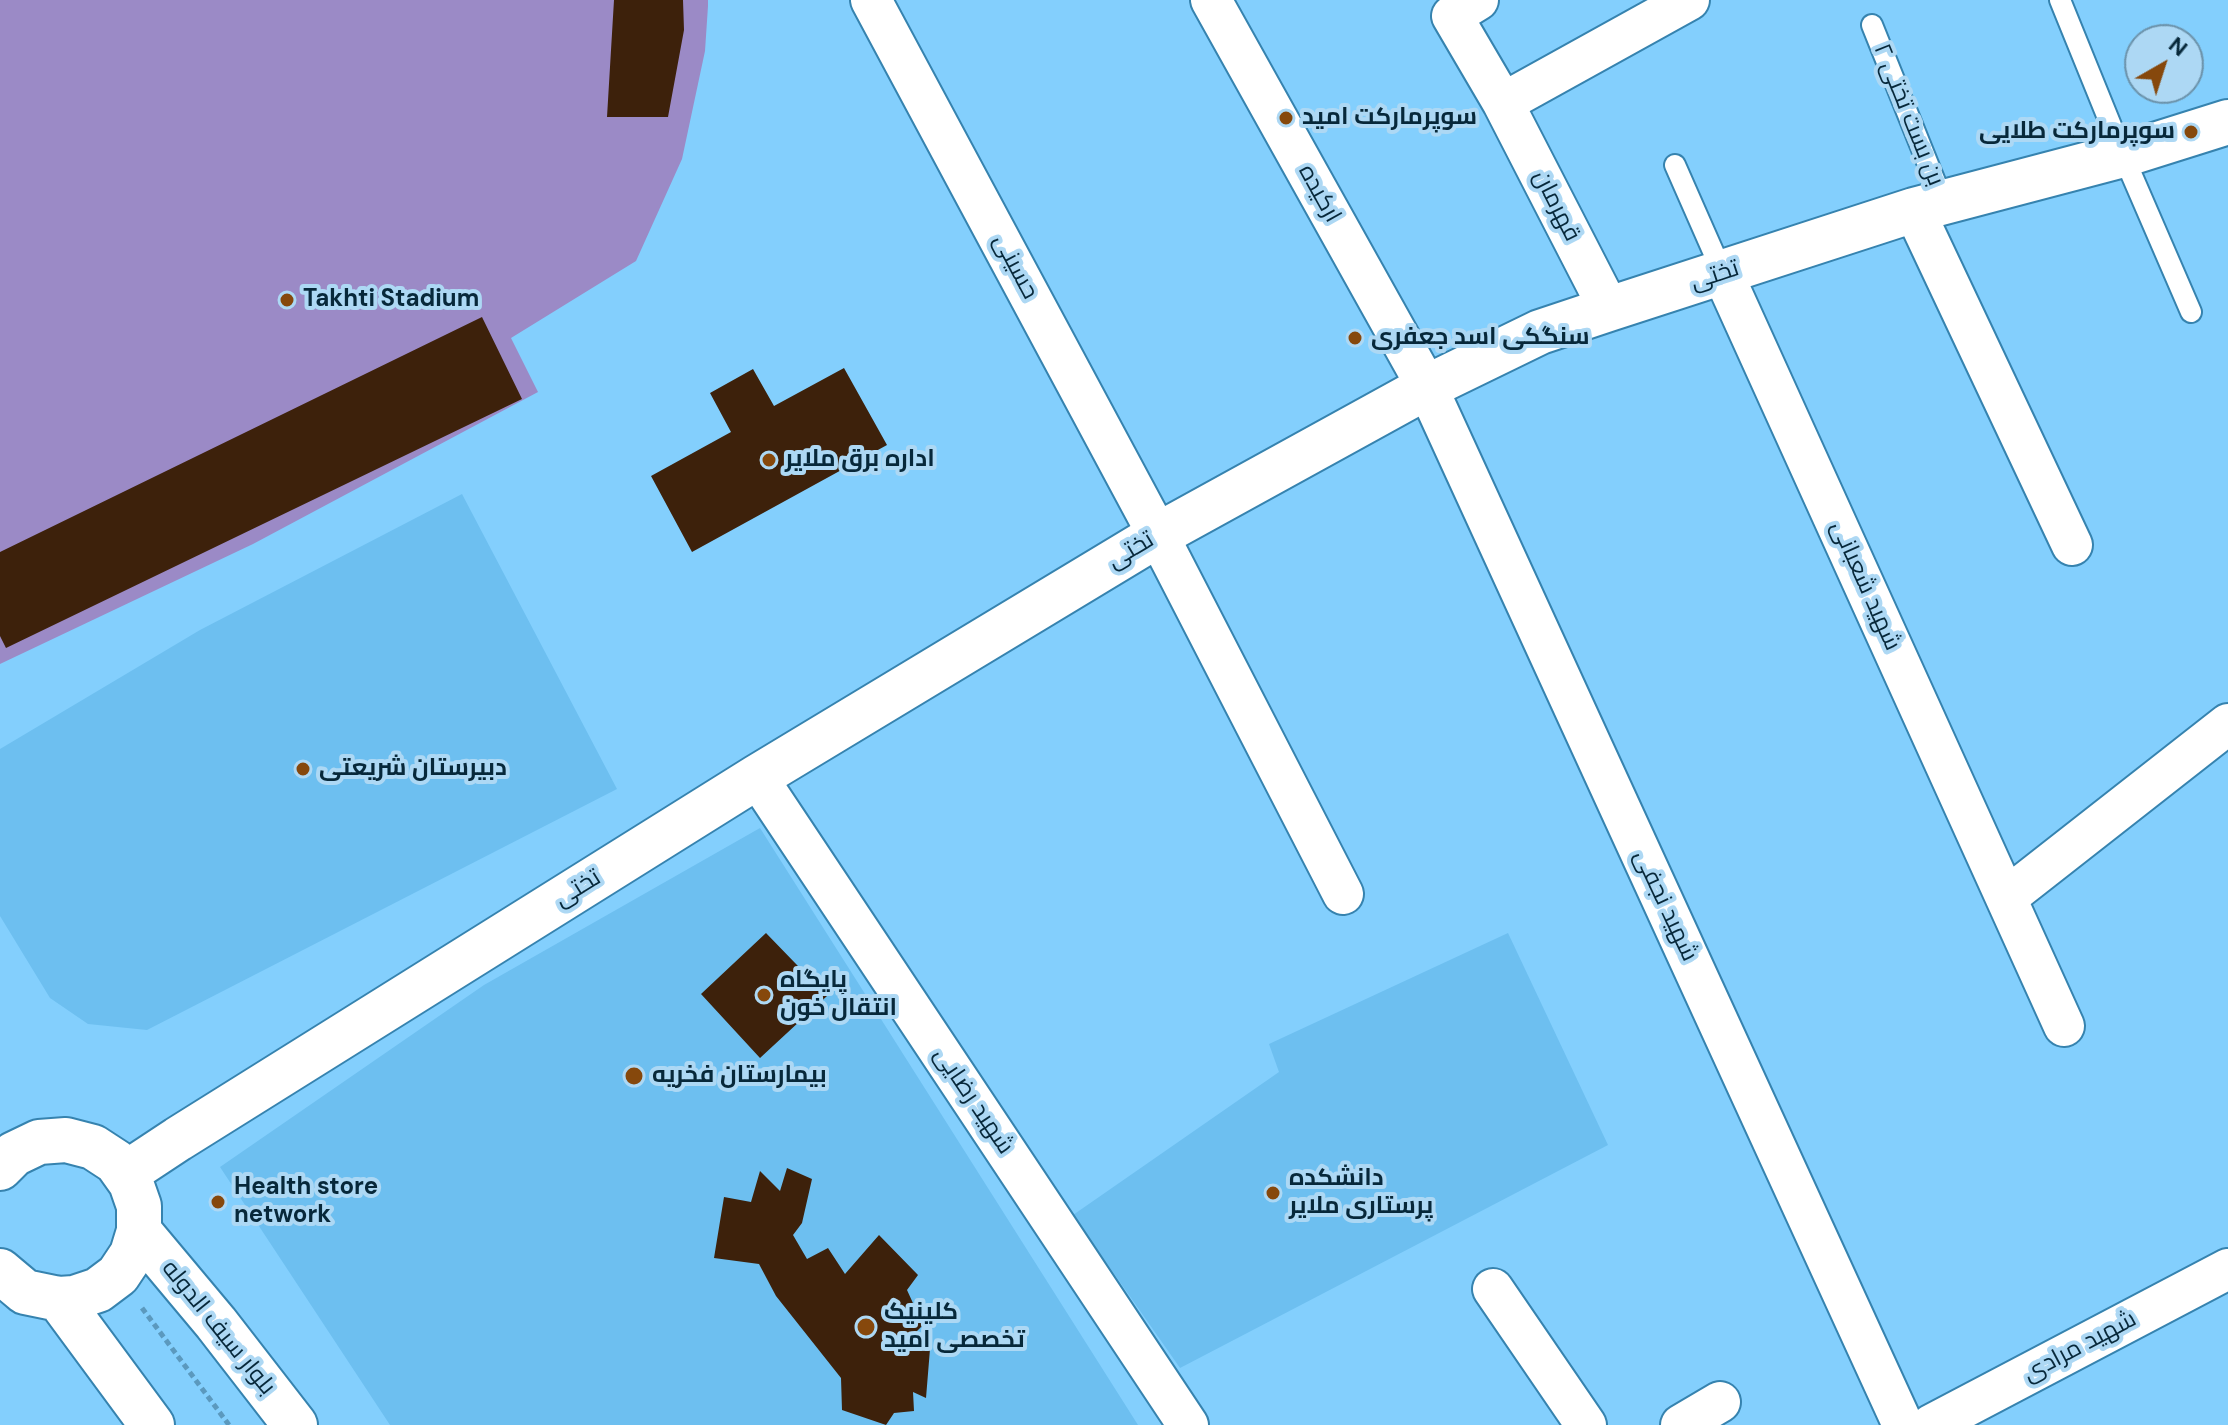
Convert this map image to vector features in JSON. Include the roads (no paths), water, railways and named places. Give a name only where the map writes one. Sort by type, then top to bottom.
[{"type":"main road","name":"تختی","points":[[125,1174],[757,777],[1158,535],[1427,387],[1540,332],[1609,309],[1929,207],[2123,155],[2228,122]]},
{"type":"main road","points":[[0,1271],[25,1292],[59,1299],[74,1298],[98,1290],[118,1275],[132,1254],[139,1231],[139,1206],[131,1183],[116,1162],[93,1147],[66,1140],[39,1142],[5,1152]]},
{"type":"main road","name":"بلوار سیف الدوله","points":[[139,1231],[295,1425]]},
{"type":"main road","points":[[59,1299],[152,1425]]},
{"type":"street","name":"حسینی","points":[[871,0],[1158,535],[1343,894]]},
{"type":"street","name":"ارکیده","points":[[1211,0],[1427,387]]},
{"type":"street","name":"قهرمان","points":[[1478,0],[1452,16],[1503,103],[1609,309]]},
{"type":"street","points":[[1503,103],[1689,0]]},
{"type":"street","points":[[1929,207],[2072,545]]},
{"type":"street","name":"شهید شعبانی","points":[[1723,274],[2064,1026]]},
{"type":"street","name":"شهید نجفی","points":[[1427,387],[1903,1425]]},
{"type":"street","points":[[2006,898],[2228,724]]},
{"type":"street","name":"شهید رضایی","points":[[757,777],[1188,1425]]},
{"type":"street","name":"شهید مرادی","points":[[1931,1425],[2228,1269]]},
{"type":"street","points":[[1493,1289],[1586,1425]]},
{"type":"street","points":[[1681,1425],[1720,1402]]},
{"type":"lane","points":[[2060,0],[2191,312]]},
{"type":"lane","name":"بن بست تختی ۲","points":[[1872,25],[1929,207]]},
{"type":"lane","points":[[1675,165],[1723,274]]},
{"type":"place","name":"سوپرمارکت امید","points":[[1286,118]]},
{"type":"place","name":"سوپرمارکت طلایی","points":[[2191,132]]},
{"type":"place","name":"Takhti Stadium","points":[[287,300]]},
{"type":"place","name":"سنگکی اسد جعفری","points":[[1355,338]]},
{"type":"place","name":"اداره برق ملایر","points":[[769,460]]},
{"type":"place","name":"دبیرستان شریعتی","points":[[303,769]]},
{"type":"place","name":"پایگاه انتقال خون","points":[[764,995]]},
{"type":"place","name":"بیمارستان فخریه","points":[[634,1076]]},
{"type":"place","name":"دانشکده پرستاری ملایر","points":[[1273,1193]]},
{"type":"place","name":"Health store network","points":[[218,1202]]},
{"type":"place","name":"کلینیک تخصصی امید","points":[[866,1327]]}]
